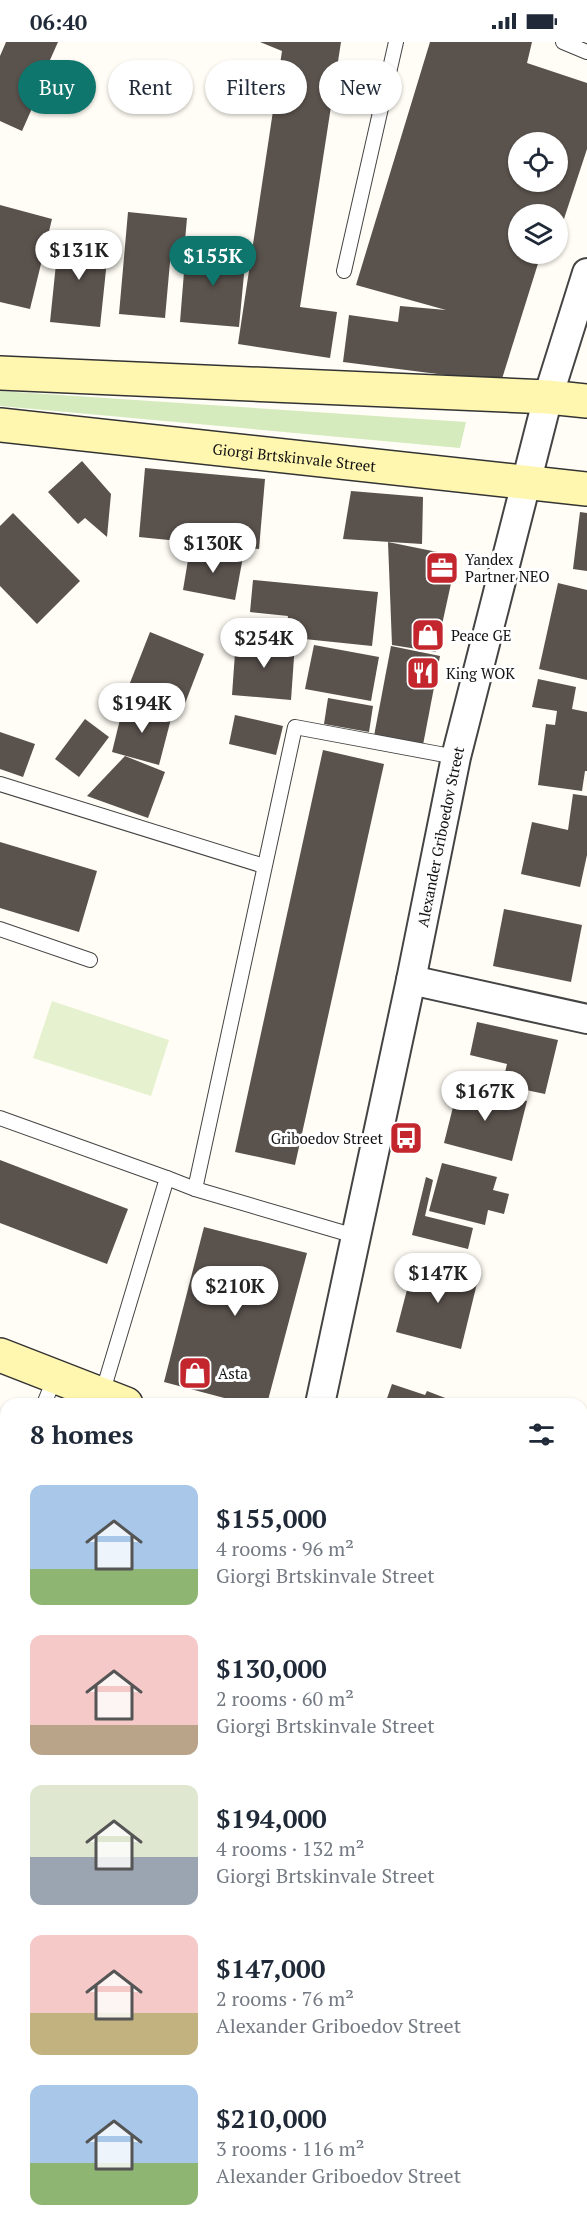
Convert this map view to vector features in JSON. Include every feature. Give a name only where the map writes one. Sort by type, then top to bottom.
[{"type":"street","name":"Alexander Griboedov Street","points":[[321,1398],[456,758],[548,397],[587,273]]},
{"type":"street","points":[[0,373],[548,397],[587,401]]},
{"type":"street","name":"Giorgi Brtskinvale Street","points":[[0,425],[587,489]]},
{"type":"street","points":[[411,980],[587,1019]]},
{"type":"street","points":[[0,1355],[50,1390],[107,1398]]},
{"type":"lane","points":[[344,271],[396,42]]},
{"type":"lane","points":[[563,42],[587,52]]},
{"type":"lane","points":[[195,1188],[295,727],[456,758]]},
{"type":"lane","points":[[0,784],[264,866]]},
{"type":"lane","points":[[0,929],[90,960]]},
{"type":"lane","points":[[0,1118],[195,1188],[355,1236]]},
{"type":"lane","points":[[114,1398],[167,1178]]},
{"type":"green space","points":[[0,391],[466,422],[460,448],[0,406]]},
{"type":"green space","points":[[52,1001],[169,1040],[151,1096],[33,1058]]},
{"type":"building","points":[[6,42],[58,42],[50,60],[18,60],[18,114],[30,114],[22,131],[0,121],[0,56]]},
{"type":"building","points":[[260,42],[341,42],[338,60],[319,60],[319,114],[330,114],[300,307],[337,312],[330,358],[238,344],[273,114],[307,114],[307,60],[281,60],[282,51]]},
{"type":"building","points":[[430,42],[532,42],[527,63],[587,83],[587,149],[568,207],[568,204],[508,204],[508,264],[538,264],[501,382],[343,362],[349,315],[398,322],[400,306],[446,310],[356,285]]},
{"type":"building","points":[[0,205],[52,219],[30,309],[0,302]]},
{"type":"building","points":[[128,212],[187,218],[184,252],[171,251],[165,318],[119,314]]},
{"type":"building","points":[[59,235],[109,241],[100,327],[50,322]]},
{"type":"building","points":[[186,247],[246,253],[239,327],[180,322]]},
{"type":"building","points":[[82,461],[111,494],[107,537],[85,518],[78,524],[48,492]]},
{"type":"building","points":[[145,468],[265,479],[259,549],[139,537]]},
{"type":"building","points":[[351,491],[423,497],[422,544],[343,539]]},
{"type":"building","points":[[580,512],[587,513],[587,571],[573,569]]},
{"type":"building","points":[[13,513],[80,581],[37,624],[0,586],[0,526]]},
{"type":"building","points":[[388,542],[457,556],[436,652],[392,645]]},
{"type":"building","points":[[190,548],[243,557],[235,600],[183,590]]},
{"type":"building","points":[[253,580],[378,592],[372,646],[285,637],[288,616],[250,612]]},
{"type":"building","points":[[558,583],[587,590],[587,680],[539,669]]},
{"type":"building","points":[[150,632],[204,654],[181,714],[126,693]]},
{"type":"building","points":[[236,639],[295,643],[291,700],[232,695]]},
{"type":"building","points":[[314,645],[379,657],[371,701],[305,689]]},
{"type":"building","points":[[391,646],[440,656],[423,745],[374,736]]},
{"type":"building","points":[[538,679],[576,687],[572,709],[587,712],[587,771],[585,771],[582,791],[538,785],[546,724],[555,725],[557,711],[532,707]]},
{"type":"building","points":[[328,698],[373,706],[369,732],[324,724]]},
{"type":"building","points":[[124,703],[172,715],[159,765],[112,752]]},
{"type":"building","points":[[235,715],[283,726],[276,755],[229,744]]},
{"type":"building","points":[[85,719],[109,737],[79,777],[55,759]]},
{"type":"building","points":[[0,732],[35,744],[23,777],[0,769]]},
{"type":"building","points":[[323,750],[384,764],[295,1165],[235,1152]]},
{"type":"building","points":[[125,756],[165,772],[148,818],[87,796]]},
{"type":"building","points":[[573,794],[587,796],[587,855],[580,887],[521,874],[532,822],[568,830]]},
{"type":"building","points":[[0,842],[97,871],[79,932],[0,908]]},
{"type":"building","points":[[504,909],[582,925],[571,982],[493,966]]},
{"type":"building","points":[[477,1022],[558,1040],[545,1094],[502,1085],[507,1064],[470,1055]]},
{"type":"building","points":[[459,1083],[527,1101],[512,1161],[444,1143]]},
{"type":"building","points":[[0,1160],[128,1209],[107,1264],[0,1223]]},
{"type":"building","points":[[442,1163],[497,1177],[493,1190],[509,1194],[504,1214],[488,1210],[485,1225],[429,1211]]},
{"type":"building","points":[[426,1177],[433,1180],[425,1216],[473,1228],[468,1249],[412,1235]]},
{"type":"building","points":[[204,1227],[307,1253],[269,1398],[224,1398],[164,1382]]},
{"type":"building","points":[[415,1259],[479,1275],[461,1349],[396,1332]]},
{"type":"building","points":[[392,1384],[425,1395],[427,1391],[445,1398],[387,1398]]},
{"type":"place","name":"Yandex Partner NEO","points":[[442,568]]},
{"type":"place","name":"Peace GE","points":[[428,635]]},
{"type":"place","name":"King WOK","points":[[423,673]]},
{"type":"place","name":"Griboedov Street","points":[[406,1138]]},
{"type":"place","name":"Asta","points":[[195,1373]]}]
